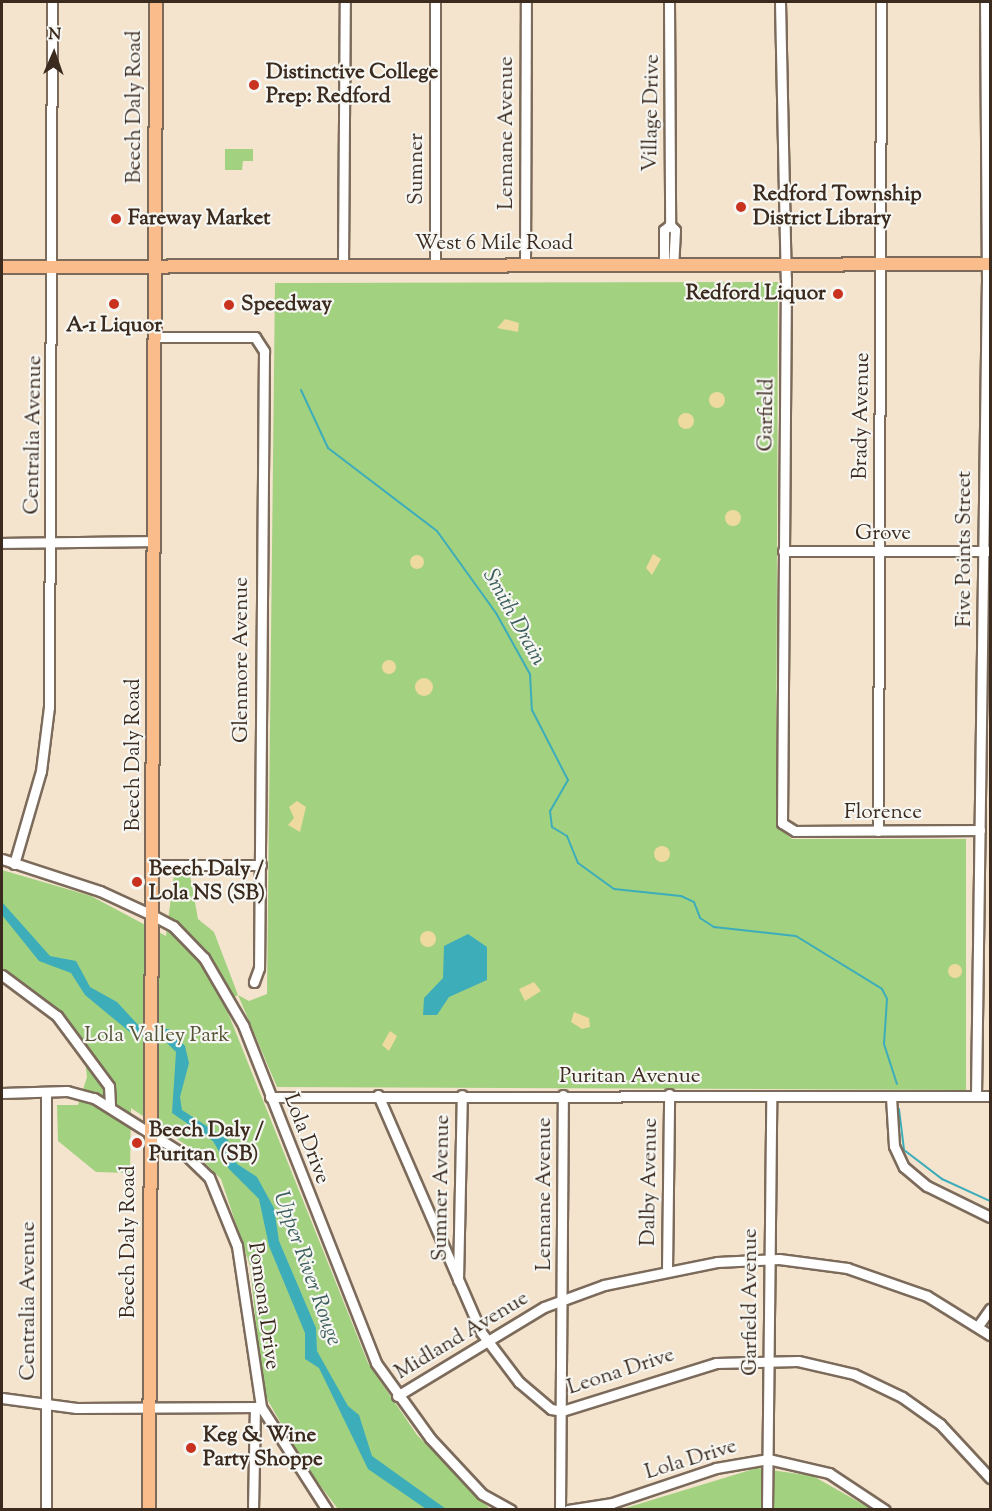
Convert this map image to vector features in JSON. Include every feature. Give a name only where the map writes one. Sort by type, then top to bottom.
[{"type":"main road","name":"Beech Daly Road","points":[[149,1509],[148,1132],[153,865],[153,336],[156,2]]},
{"type":"main road","name":"West 6 Mile Road","points":[[2,267],[343,263],[988,264]]},
{"type":"street","name":"Centralia Avenue","points":[[14,864],[47,733],[51,541],[52,2]]},
{"type":"street","points":[[343,263],[345,2]]},
{"type":"street","name":"Sumner","points":[[435,2],[435,264]]},
{"type":"street","name":"Lennane Avenue","points":[[525,264],[526,2]]},
{"type":"street","name":"Village Drive","points":[[669,2],[670,225],[675,230],[669,264]]},
{"type":"street","name":"Garfield","points":[[780,2],[785,264],[781,818],[786,828]]},
{"type":"street","name":"Brady Avenue","points":[[878,831],[882,264],[881,2]]},
{"type":"street","name":"Five Points Street","points":[[976,1096],[987,551],[988,264],[985,2]]},
{"type":"street","name":"Glenmore Avenue","points":[[153,336],[260,339],[264,351],[261,864],[259,968],[254,982]]},
{"type":"street","points":[[2,543],[154,541]]},
{"type":"street","name":"Grove","points":[[783,551],[987,551]]},
{"type":"street","name":"Florence","points":[[786,828],[878,831],[980,830]]},
{"type":"street","name":"Lola Drive","points":[[2,860],[100,891],[152,915],[181,934],[216,975],[270,1097],[364,1338],[397,1396],[477,1488],[511,1509]]},
{"type":"street","points":[[153,865],[261,864]]},
{"type":"street","points":[[2,975],[57,1016],[110,1086],[110,1107],[80,1093],[2,1093]]},
{"type":"street","name":"Centralia Avenue","points":[[46,1092],[46,1509]]},
{"type":"street","name":"Puritan Avenue","points":[[270,1097],[669,1094],[990,1096]]},
{"type":"street","name":"Dalby Avenue","points":[[667,1270],[669,1094]]},
{"type":"street","name":"Leona Drive","points":[[378,1095],[458,1282],[485,1339],[519,1382],[551,1409],[562,1411],[691,1369],[769,1359],[836,1368],[889,1389],[940,1424],[990,1478]]},
{"type":"street","name":"Sumner Avenue","points":[[458,1282],[462,1095]]},
{"type":"street","name":"Lennane Avenue","points":[[560,1509],[563,1095]]},
{"type":"street","name":"Garfield Avenue","points":[[767,1509],[771,1095]]},
{"type":"street","points":[[891,1096],[892,1134],[904,1167],[927,1186],[990,1216]]},
{"type":"street","name":"Pomona Drive","points":[[110,1107],[202,1170],[222,1201],[246,1288],[258,1407],[327,1509]]},
{"type":"street","name":"Midland Avenue","points":[[397,1396],[485,1339],[562,1300],[667,1270],[769,1258],[873,1275],[927,1296],[990,1335]]},
{"type":"street","points":[[978,1326],[990,1309]]},
{"type":"street","points":[[2,1398],[46,1405],[150,1409],[258,1407],[253,1509]]},
{"type":"street","name":"Lola Drive","points":[[567,1509],[612,1503],[716,1468],[768,1460],[829,1473],[885,1509]]},
{"type":"green space","points":[[225,149],[253,149],[253,161],[243,161],[242,170],[225,170]]},
{"type":"green space","points":[[778,282],[776,825],[792,839],[966,839],[966,1090],[277,1087],[238,995],[249,1001],[267,994],[275,283]]},
{"type":"green space","name":"Lola Valley Park","points":[[2,870],[91,896],[166,936],[174,875],[190,875],[198,919],[214,932],[238,995],[224,1003],[368,1363],[417,1435],[490,1509],[338,1509],[306,1467],[263,1392],[250,1266],[221,1179],[189,1147],[131,1108],[130,1173],[96,1172],[58,1141],[57,1105],[78,1105],[87,1077],[83,1041],[52,1004],[2,968]]},
{"type":"green space","points":[[757,1468],[813,1476],[871,1509],[619,1510]]},
{"type":"sand","points":[[505,319],[519,323],[518,332],[497,328]]},
{"type":"sand","points":[[717,392],[723,394],[725,400],[723,406],[717,408],[711,406],[709,400],[711,394]]},
{"type":"sand","points":[[683,413],[689,413],[694,421],[692,427],[683,429],[678,424],[678,418]]},
{"type":"sand","points":[[730,510],[736,510],[741,518],[739,524],[730,526],[725,521],[725,515]]},
{"type":"sand","points":[[653,554],[661,559],[652,575],[646,568]]},
{"type":"sand","points":[[417,555],[422,557],[424,562],[422,567],[417,569],[412,567],[410,562],[412,557]]},
{"type":"sand","points":[[386,660],[392,660],[396,667],[392,674],[386,674],[382,670],[382,664]]},
{"type":"sand","points":[[424,678],[430,681],[433,687],[430,693],[424,696],[418,693],[415,687],[418,681]]},
{"type":"sand","points":[[297,801],[306,807],[300,832],[288,825],[294,818],[289,807]]},
{"type":"sand","points":[[662,846],[670,854],[662,862],[654,854]]},
{"type":"sand","points":[[428,931],[434,933],[436,939],[434,945],[428,947],[422,945],[420,939],[422,933]]},
{"type":"sand","points":[[952,964],[958,964],[962,971],[958,978],[952,978],[948,974],[948,968]]},
{"type":"sand","points":[[534,982],[541,991],[525,1001],[519,989]]},
{"type":"sand","points":[[574,1012],[589,1018],[590,1027],[582,1029],[571,1022]]},
{"type":"sand","points":[[390,1031],[397,1036],[389,1051],[382,1045]]},
{"type":"water","points":[[2,902],[50,956],[76,961],[90,987],[117,1002],[140,1027],[169,1029],[185,1046],[189,1063],[180,1097],[182,1110],[228,1140],[237,1164],[257,1177],[274,1208],[279,1241],[316,1328],[317,1351],[348,1406],[359,1415],[372,1456],[446,1509],[426,1509],[368,1469],[319,1368],[305,1359],[305,1333],[269,1246],[259,1199],[229,1169],[213,1141],[172,1113],[176,1052],[167,1043],[131,1033],[85,995],[71,973],[39,961],[2,915]]},
{"type":"water","points":[[468,934],[487,947],[487,980],[449,997],[437,1015],[423,1015],[424,998],[443,978],[444,946]]},
{"type":"waterway","name":"Smith Drain","points":[[301,390],[328,448],[437,531],[496,613],[530,674],[532,710],[568,780],[550,811],[552,827],[567,836],[578,863],[614,889],[681,896],[694,902],[700,918],[714,927],[796,936],[882,989],[887,999],[884,1044],[897,1084]]},
{"type":"waterway","name":"Smith Drain","points":[[899,1109],[904,1150],[942,1179],[990,1201]]},
{"type":"place","name":"Distinctive College Prep: Redford","points":[[254,85]]},
{"type":"place","name":"Redford Township District Library","points":[[741,207]]},
{"type":"place","name":"Fareway Market","points":[[116,219]]},
{"type":"place","name":"Redford Liquor","points":[[838,294]]},
{"type":"place","name":"A-1 Liquor","points":[[114,304]]},
{"type":"place","name":"Speedway","points":[[229,305]]},
{"type":"place","name":"Beech Daly / Lola NS (SB)","points":[[137,882]]},
{"type":"place","name":"Beech Daly / Puritan (SB)","points":[[137,1143]]},
{"type":"place","name":"Keg & Wine Party Shoppe","points":[[191,1448]]},
{"type":"water label","name":"Upper River Rouge","points":[[306,1269]]}]
